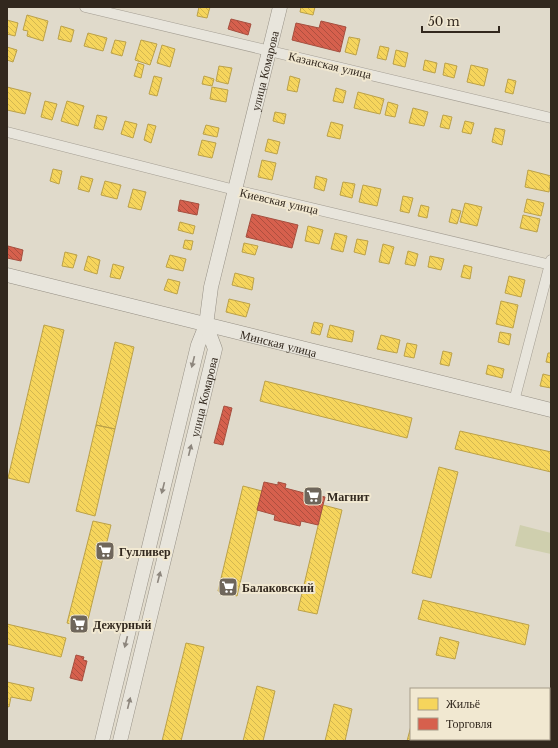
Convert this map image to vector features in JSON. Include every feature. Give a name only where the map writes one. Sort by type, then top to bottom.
[{"type":"main road","name":"улица Комарова","points":[[120,741],[215,349],[206,325],[211,287],[280,7]]},
{"type":"main road","name":"Минская улица","points":[[7,275],[551,410]]},
{"type":"main road","points":[[102,741],[198,345],[206,325]]},
{"type":"street","name":"Казанская улица","points":[[85,7],[551,118]]},
{"type":"street","name":"Киевская улица","points":[[7,132],[235,190],[551,264]]},
{"type":"street","points":[[514,401],[551,264]]},
{"type":"green space","points":[[520,525],[551,533],[551,554],[515,546]]},
{"type":"building: Жильё","points":[[199,7],[210,7],[207,18],[197,16]]},
{"type":"building: Жильё","points":[[301,7],[315,7],[313,15],[300,12]]},
{"type":"building: Жильё","points":[[27,15],[48,21],[43,41],[27,36],[28,31],[23,30]]},
{"type":"building: Жильё","points":[[7,20],[18,23],[15,36],[7,34]]},
{"type":"building: Жильё","points":[[61,26],[74,30],[71,42],[58,39]]},
{"type":"building: Жильё","points":[[88,33],[107,38],[103,51],[84,46]]},
{"type":"building: Жильё","points":[[349,37],[360,39],[356,55],[345,52]]},
{"type":"building: Жильё","points":[[115,40],[126,42],[122,56],[111,53]]},
{"type":"building: Жильё","points":[[141,40],[157,44],[150,65],[135,60]]},
{"type":"building: Жильё","points":[[162,45],[175,49],[170,67],[157,63]]},
{"type":"building: Жильё","points":[[380,46],[389,48],[386,60],[377,58]]},
{"type":"building: Жильё","points":[[7,47],[17,50],[13,62],[7,60]]},
{"type":"building: Жильё","points":[[396,50],[408,53],[405,67],[393,64]]},
{"type":"building: Жильё","points":[[425,60],[437,63],[435,73],[423,70]]},
{"type":"building: Жильё","points":[[138,63],[144,65],[141,78],[134,76]]},
{"type":"building: Жильё","points":[[445,63],[457,66],[454,78],[443,75]]},
{"type":"building: Жильё","points":[[471,65],[488,69],[484,86],[467,82]]},
{"type":"building: Жильё","points":[[219,66],[232,68],[228,84],[216,81]]},
{"type":"building: Жильё","points":[[154,76],[162,78],[157,96],[149,94]]},
{"type":"building: Жильё","points":[[204,76],[214,79],[212,86],[202,84]]},
{"type":"building: Жильё","points":[[290,76],[300,79],[297,92],[287,90]]},
{"type":"building: Жильё","points":[[508,79],[516,81],[513,94],[505,92]]},
{"type":"building: Жильё","points":[[7,87],[31,93],[25,114],[7,110]]},
{"type":"building: Жильё","points":[[212,87],[228,90],[226,102],[210,99]]},
{"type":"building: Жильё","points":[[336,88],[346,91],[343,103],[333,101]]},
{"type":"building: Жильё","points":[[358,92],[384,99],[380,114],[354,108]]},
{"type":"building: Жильё","points":[[45,101],[57,104],[52,120],[41,117]]},
{"type":"building: Жильё","points":[[67,101],[84,106],[78,126],[61,121]]},
{"type":"building: Жильё","points":[[388,102],[398,105],[395,117],[385,115]]},
{"type":"building: Жильё","points":[[413,108],[428,112],[424,126],[409,123]]},
{"type":"building: Жильё","points":[[275,112],[286,114],[284,124],[273,121]]},
{"type":"building: Жильё","points":[[97,115],[107,117],[103,130],[94,128]]},
{"type":"building: Жильё","points":[[443,115],[452,117],[449,129],[440,127]]},
{"type":"building: Жильё","points":[[125,121],[137,124],[133,138],[121,134]]},
{"type":"building: Жильё","points":[[465,121],[474,123],[471,134],[462,132]]},
{"type":"building: Жильё","points":[[331,122],[343,125],[340,139],[327,136]]},
{"type":"building: Жильё","points":[[148,124],[156,126],[151,143],[144,140]]},
{"type":"building: Жильё","points":[[206,125],[219,128],[217,137],[203,134]]},
{"type":"building: Жильё","points":[[495,128],[505,130],[502,145],[492,142]]},
{"type":"building: Жильё","points":[[268,139],[280,142],[277,154],[265,151]]},
{"type":"building: Жильё","points":[[202,140],[216,143],[212,158],[198,155]]},
{"type":"building: Жильё","points":[[262,160],[276,163],[272,180],[258,177]]},
{"type":"building: Жильё","points":[[53,169],[62,171],[59,184],[50,181]]},
{"type":"building: Жильё","points":[[528,170],[551,176],[549,192],[525,187]]},
{"type":"building: Жильё","points":[[81,176],[93,179],[89,192],[78,189]]},
{"type":"building: Жильё","points":[[316,176],[327,179],[324,191],[314,188]]},
{"type":"building: Жильё","points":[[105,181],[121,185],[117,199],[101,195]]},
{"type":"building: Жильё","points":[[343,182],[355,184],[352,198],[340,195]]},
{"type":"building: Жильё","points":[[363,185],[381,189],[377,206],[359,202]]},
{"type":"building: Жильё","points":[[133,189],[146,192],[141,210],[128,207]]},
{"type":"building: Жильё","points":[[403,196],[413,198],[409,213],[400,211]]},
{"type":"building: Жильё","points":[[527,199],[544,203],[541,216],[524,212]]},
{"type":"building: Жильё","points":[[465,203],[482,207],[477,226],[460,222]]},
{"type":"building: Жильё","points":[[421,205],[429,207],[427,218],[418,216]]},
{"type":"building: Жильё","points":[[452,209],[461,211],[457,224],[449,222]]},
{"type":"building: Жильё","points":[[523,215],[540,219],[537,232],[520,228]]},
{"type":"building: Жильё","points":[[180,222],[195,226],[193,234],[178,230]]},
{"type":"building: Жильё","points":[[308,226],[323,230],[319,244],[305,241]]},
{"type":"building: Жильё","points":[[335,233],[347,236],[343,252],[331,249]]},
{"type":"building: Жильё","points":[[357,239],[368,241],[365,255],[354,252]]},
{"type":"building: Жильё","points":[[185,240],[193,241],[191,250],[183,248]]},
{"type":"building: Жильё","points":[[244,243],[258,246],[255,255],[242,252]]},
{"type":"building: Жильё","points":[[383,244],[394,247],[389,264],[379,262]]},
{"type":"building: Жильё","points":[[408,251],[418,254],[415,266],[405,264]]},
{"type":"building: Жильё","points":[[65,252],[77,255],[73,268],[62,266]]},
{"type":"building: Жильё","points":[[170,255],[186,259],[183,271],[166,267]]},
{"type":"building: Жильё","points":[[88,256],[100,260],[97,274],[84,270]]},
{"type":"building: Жильё","points":[[430,256],[444,259],[441,270],[428,267]]},
{"type":"building: Жильё","points":[[113,264],[124,267],[120,279],[110,277]]},
{"type":"building: Жильё","points":[[464,265],[472,267],[470,279],[461,277]]},
{"type":"building: Жильё","points":[[235,273],[254,278],[252,290],[232,285]]},
{"type":"building: Жильё","points":[[509,276],[525,280],[521,297],[505,293]]},
{"type":"building: Жильё","points":[[168,279],[180,282],[177,294],[164,290]]},
{"type":"building: Жильё","points":[[229,299],[250,304],[246,317],[226,312]]},
{"type":"building: Жильё","points":[[501,301],[518,305],[513,328],[496,324]]},
{"type":"building: Жильё","points":[[314,322],[323,324],[320,335],[311,333]]},
{"type":"building: Жильё","points":[[44,325],[64,330],[29,483],[8,478]]},
{"type":"building: Жильё","points":[[330,325],[354,331],[352,342],[327,337]]},
{"type":"building: Жильё","points":[[500,332],[511,334],[509,345],[498,342]]},
{"type":"building: Жильё","points":[[381,335],[400,340],[397,353],[377,349]]},
{"type":"building: Жильё","points":[[115,342],[134,347],[115,429],[96,425]]},
{"type":"building: Жильё","points":[[407,343],[417,345],[414,358],[404,356]]},
{"type":"building: Жильё","points":[[443,351],[452,353],[449,366],[440,364]]},
{"type":"building: Жильё","points":[[548,353],[551,353],[551,363],[546,362]]},
{"type":"building: Жильё","points":[[488,365],[504,369],[502,378],[486,374]]},
{"type":"building: Жильё","points":[[543,374],[551,376],[551,388],[540,386]]},
{"type":"building: Жильё","points":[[265,381],[412,418],[407,438],[260,401]]},
{"type":"building: Жильё","points":[[96,425],[115,429],[95,516],[76,511]]},
{"type":"building: Жильё","points":[[460,431],[551,452],[551,472],[455,449]]},
{"type":"building: Жильё","points":[[439,467],[458,472],[431,578],[412,573]]},
{"type":"building: Жильё","points":[[243,486],[262,491],[237,596],[218,591]]},
{"type":"building: Жильё","points":[[323,505],[342,510],[317,614],[298,610]]},
{"type":"building: Жильё","points":[[93,521],[111,525],[86,628],[67,623]]},
{"type":"building: Жильё","points":[[423,600],[529,625],[525,645],[418,619]]},
{"type":"building: Жильё","points":[[7,624],[66,638],[61,657],[7,644]]},
{"type":"building: Жильё","points":[[440,637],[459,642],[455,659],[436,655]]},
{"type":"building: Жильё","points":[[186,643],[204,647],[181,741],[162,741]]},
{"type":"building: Жильё","points":[[7,682],[34,688],[31,701],[11,697],[9,707],[7,706]]},
{"type":"building: Жильё","points":[[257,686],[275,691],[263,741],[243,741]]},
{"type":"building: Жильё","points":[[334,704],[352,709],[345,741],[325,741]]},
{"type":"building: Жильё","points":[[410,730],[410,740],[427,740],[427,741],[407,741]]},
{"type":"building: Жильё","points":[[482,740],[502,740],[501,741]]},
{"type":"building: Торговля","points":[[231,19],[251,24],[248,35],[228,29]]},
{"type":"building: Торговля","points":[[321,21],[346,27],[340,52],[292,40],[296,23],[319,28]]},
{"type":"building: Торговля","points":[[180,200],[199,204],[197,215],[178,211]]},
{"type":"building: Торговля","points":[[252,214],[298,225],[292,248],[246,237]]},
{"type":"building: Торговля","points":[[8,246],[23,250],[21,261],[7,258]]},
{"type":"building: Торговля","points":[[224,406],[232,408],[223,445],[214,443]]},
{"type":"building: Торговля","points":[[264,482],[278,485],[278,482],[286,484],[285,488],[308,494],[309,489],[313,490],[312,494],[325,497],[318,525],[301,521],[300,526],[274,520],[275,515],[257,510]]},
{"type":"building: Торговля","points":[[76,655],[84,657],[83,660],[87,661],[82,681],[70,678]]},
{"type":"place","name":"Магнит","points":[[313,496]]},
{"type":"place","name":"Гулливер","points":[[105,551]]},
{"type":"place","name":"Балаковский","points":[[228,587]]},
{"type":"place","name":"Дежурный","points":[[79,624]]}]
